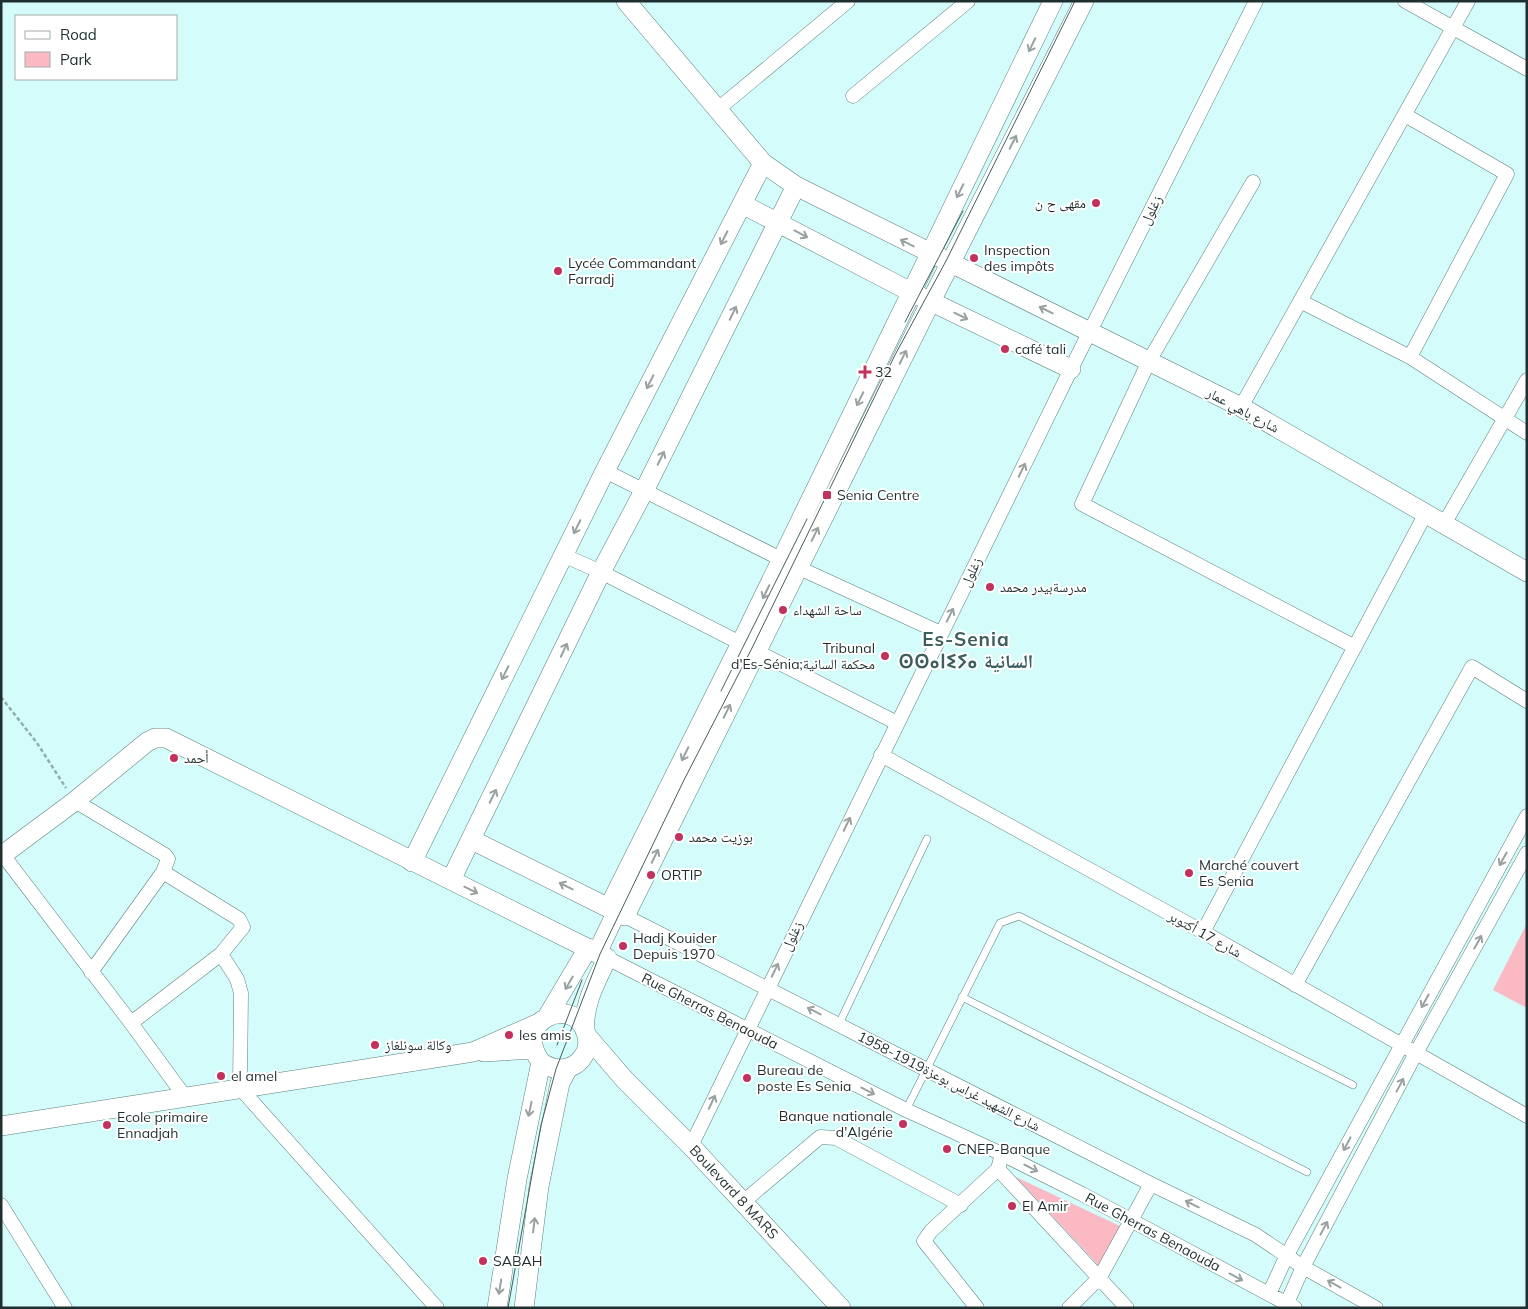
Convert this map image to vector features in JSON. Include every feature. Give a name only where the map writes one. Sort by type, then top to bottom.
[{"type":"main road","name":"شارع باهي عمار","points":[[626,1],[763,163],[796,186],[929,254],[1090,331],[1241,407],[1527,572]]},
{"type":"main road","points":[[749,647],[782,559],[1053,1]]},
{"type":"main road","points":[[497,1308],[537,1055],[533,1035],[597,953],[749,647],[799,568],[930,301],[952,264],[1084,1]]},
{"type":"main road","points":[[412,862],[605,470],[763,163]]},
{"type":"main road","points":[[451,880],[601,572],[646,489],[796,186]]},
{"type":"main road","points":[[742,204],[911,292],[1071,369]]},
{"type":"main road","points":[[2,856],[76,802],[147,742],[155,738],[166,738],[597,953]]},
{"type":"main road","points":[[472,840],[617,911]]},
{"type":"main road","points":[[524,1308],[539,1186],[560,1083],[588,1046],[585,1017],[597,953]]},
{"type":"main road","points":[[473,1052],[560,1014],[575,1018],[586,1033]]},
{"type":"main road","name":"Boulevard 8 MARS","points":[[586,1033],[624,1079],[691,1146],[841,1308]]},
{"type":"main road","points":[[1,1126],[473,1052],[537,1055],[550,1068],[573,1065],[610,1071],[624,1079]]},
{"type":"street","points":[[718,108],[848,1]]},
{"type":"street","points":[[853,96],[968,1]]},
{"type":"street","name":"زغلول","points":[[691,1146],[746,1029],[1071,369],[1256,1]]},
{"type":"street","points":[[1404,1],[1527,69]]},
{"type":"street","points":[[1241,407],[1468,1]]},
{"type":"street","points":[[1405,115],[1507,174],[1410,356]]},
{"type":"street","points":[[1253,182],[1149,361],[1082,504],[1354,647]]},
{"type":"street","points":[[1300,301],[1410,356],[1504,420],[1527,433]]},
{"type":"street","points":[[1444,524],[1527,380]]},
{"type":"street","points":[[605,470],[646,489],[799,568],[941,633]]},
{"type":"street","points":[[1203,932],[1426,513]]},
{"type":"street","points":[[563,555],[601,572],[897,723]]},
{"type":"street","points":[[1295,985],[1472,667],[1527,701]]},
{"type":"street","name":"شارع 17 أكتوبر","points":[[881,755],[1203,932],[1527,1116]]},
{"type":"street","points":[[76,802],[165,854],[168,859],[163,872],[91,972]]},
{"type":"street","points":[[1269,1294],[1287,1255],[1400,1045],[1527,816]]},
{"type":"street","points":[[1291,1306],[1304,1267],[1342,1193],[1527,853]]},
{"type":"street","points":[[2,856],[132,1023],[184,1097]]},
{"type":"street","points":[[132,1023],[221,954],[243,927],[242,922],[163,872]]},
{"type":"street","name":"شارع الشهيد غراس بوعزة1919-1958","points":[[617,911],[1151,1184],[1256,1235],[1304,1267],[1376,1308]]},
{"type":"street","name":"Rue Gherras Benaouda","points":[[597,953],[906,1110],[1002,1154],[1291,1306]]},
{"type":"street","points":[[221,954],[237,979],[241,993],[240,1088],[437,1308]]},
{"type":"street","points":[[744,1202],[820,1137],[836,1138],[961,1205]]},
{"type":"street","points":[[977,1308],[924,1241],[931,1231],[998,1169],[1002,1154]]},
{"type":"street","points":[[998,1169],[1127,1308]]},
{"type":"street","points":[[1069,1308],[1100,1277],[1151,1184]]},
{"type":"street","points":[[1326,1184],[1342,1193]]},
{"type":"street","points":[[1,1205],[65,1308]]},
{"type":"lane","points":[[839,1024],[928,839]]},
{"type":"lane","points":[[906,1110],[1000,923],[1019,916],[1353,1085]]},
{"type":"lane","points":[[962,997],[1307,1172]]},
{"type":"path","points":[[1,697],[37,743],[76,802]]},
{"type":"green space","points":[[1527,923],[1527,1008],[1493,990]]},
{"type":"green space","points":[[1016,1177],[1124,1228],[1100,1267]]},
{"type":"tram line","points":[[508,1308],[541,1125],[556,1069],[600,954],[684,780],[752,648],[895,355],[946,261],[1075,1]]},
{"type":"tram line","points":[[905,322],[963,211]]},
{"type":"tram line","points":[[721,691],[807,519]]},
{"type":"tram line","points":[[557,1045],[582,980]]},
{"type":"place","name":"مقهى ح ن","points":[[1096,203]]},
{"type":"place","name":"Inspection des impôts","points":[[974,258]]},
{"type":"place","name":"Lycée Commandant Farradj","points":[[558,271]]},
{"type":"place","name":"café tali","points":[[1005,349]]},
{"type":"place","name":"32","points":[[865,372]]},
{"type":"place","name":"Senia Centre","points":[[827,495]]},
{"type":"place","name":"مدرسةبيدر محمد","points":[[990,587]]},
{"type":"place","name":"ساحة الشهداء","points":[[783,610]]},
{"type":"place","name":"Tribunal d'Es-Sénia;محكمة السانية","points":[[885,656]]},
{"type":"place","name":"أحمد","points":[[174,758]]},
{"type":"place","name":"بوزيت محمد","points":[[679,837]]},
{"type":"place","name":"Marché couvert Es Senia","points":[[1189,873]]},
{"type":"place","name":"ORTIP","points":[[651,875]]},
{"type":"place","name":"Hadj Kouider Depuis 1970","points":[[623,946]]},
{"type":"place","name":"les amis","points":[[509,1035]]},
{"type":"place","name":"وكالة سونلغاز","points":[[375,1045]]},
{"type":"place","name":"el amel","points":[[221,1076]]},
{"type":"place","name":"Bureau de poste Es Senia","points":[[747,1078]]},
{"type":"place","name":"Banque nationale d'Algérie","points":[[903,1124]]},
{"type":"place","name":"Ecole primaire Ennadjah","points":[[107,1125]]},
{"type":"place","name":"CNEP-Banque","points":[[947,1149]]},
{"type":"place","name":"El Amir","points":[[1012,1206]]},
{"type":"place","name":"SABAH","points":[[483,1261]]},
{"type":"district","name":"Es-Senia ⵙⵙⴰⵏⵉⵢⴰ السانية","points":[[966,650]]}]
